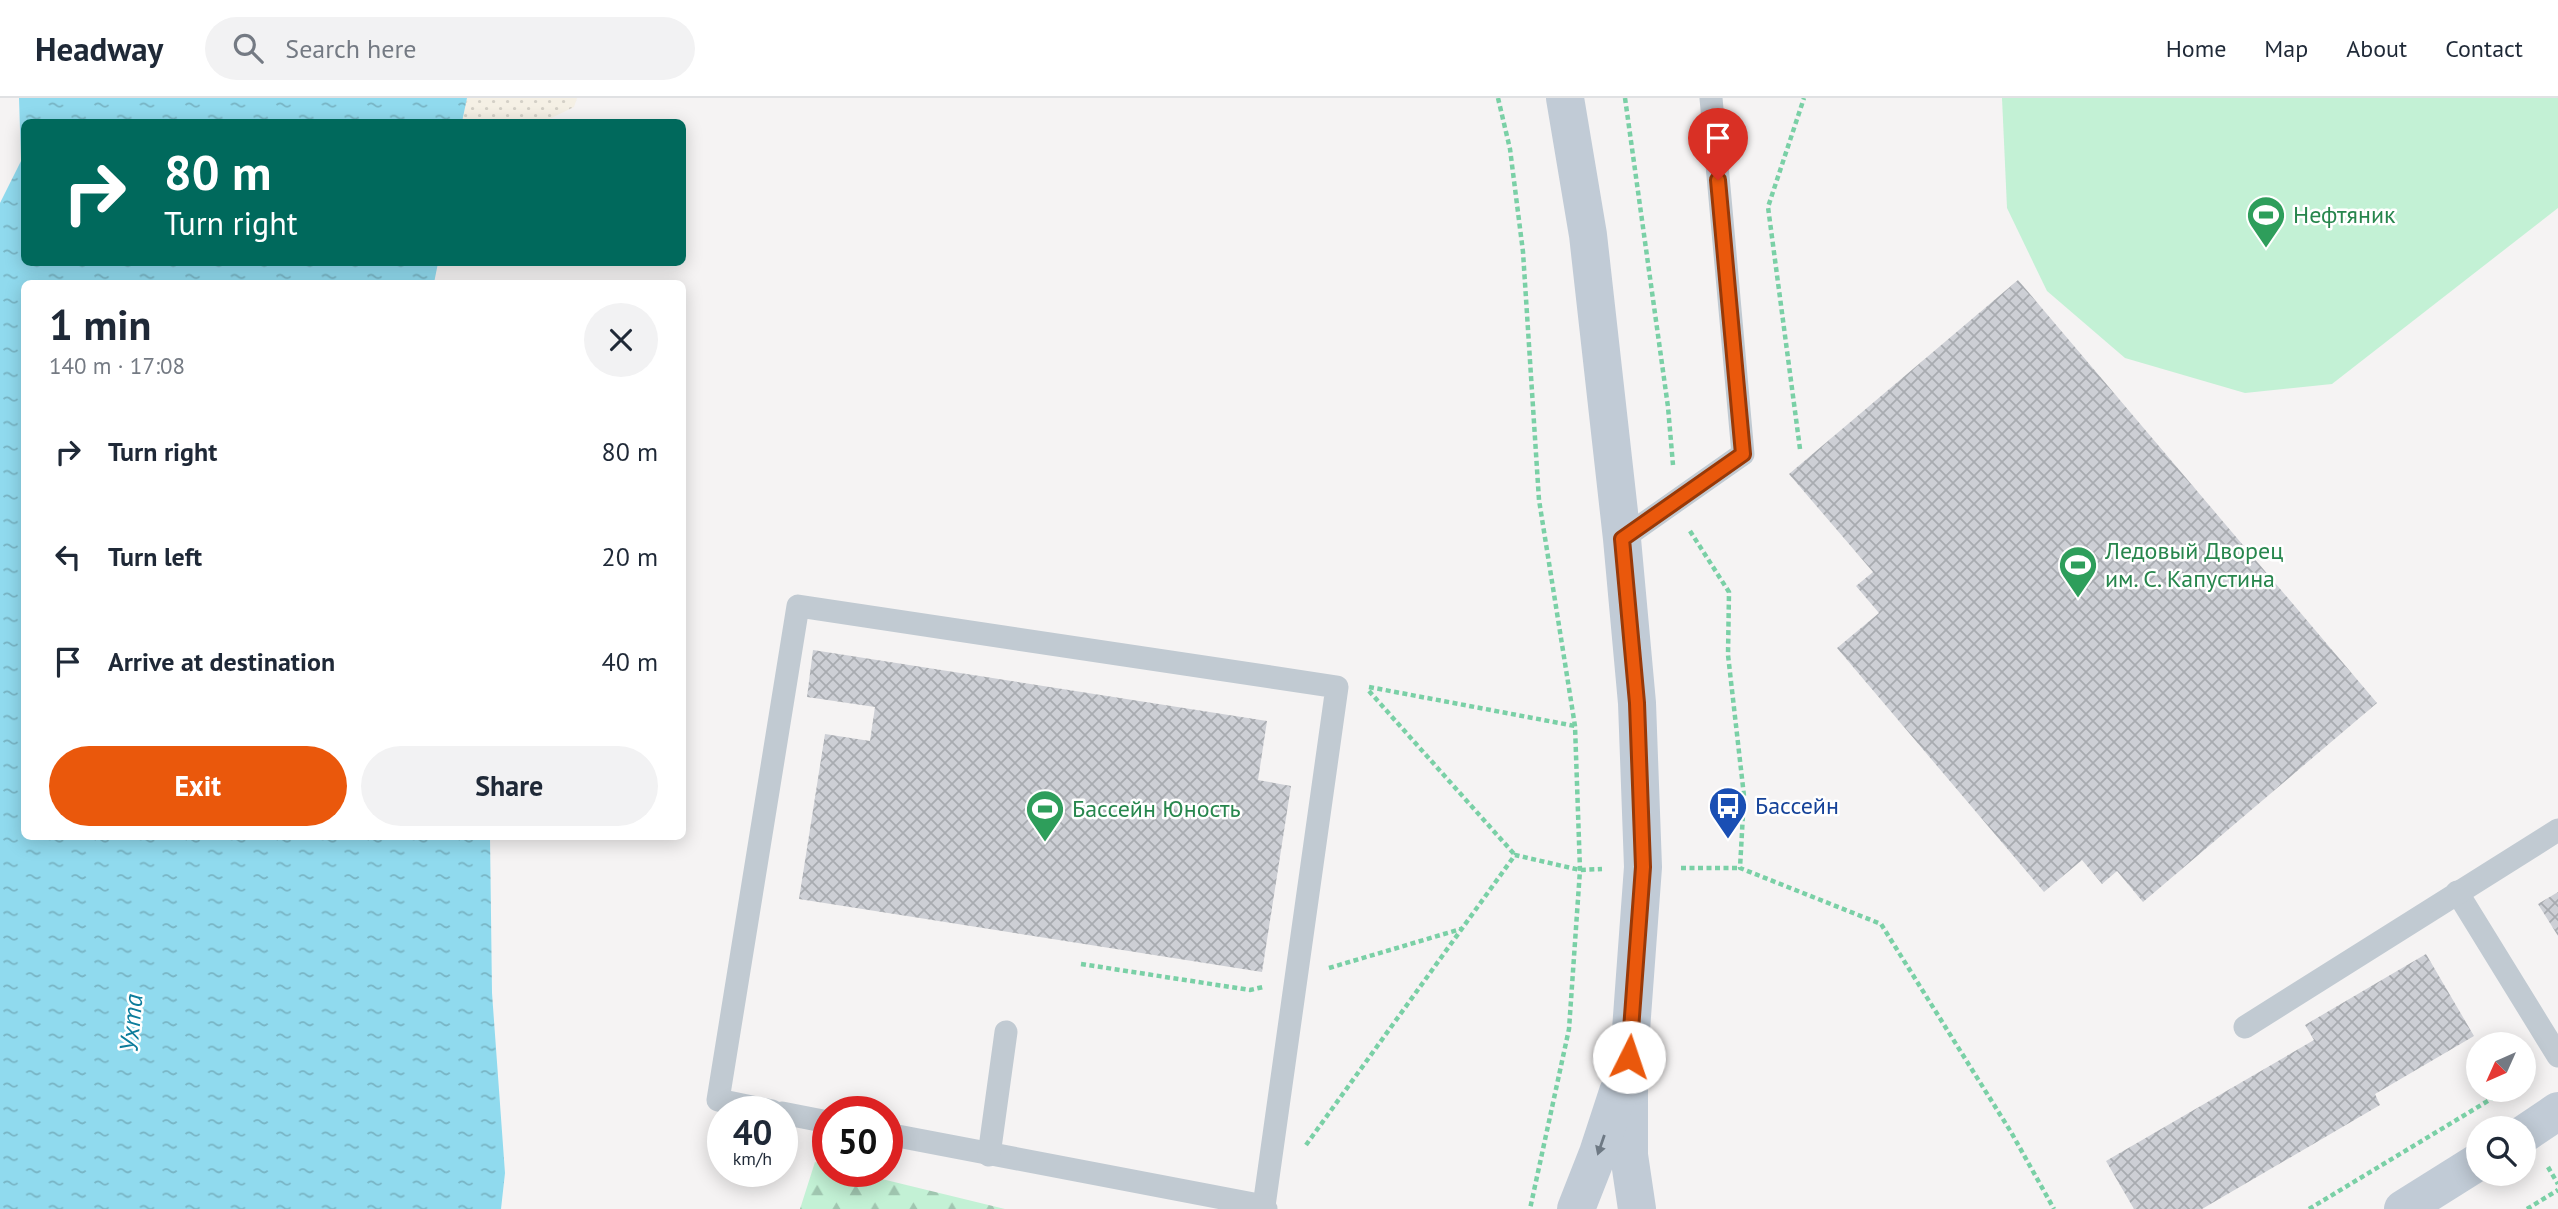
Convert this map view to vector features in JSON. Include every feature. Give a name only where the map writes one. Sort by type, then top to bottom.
[{"type":"main road","points":[[1565,98],[1588,235],[1622,539],[1637,703],[1643,867],[1629,1057],[1629,1155],[1637,1209]]},
{"type":"main road","points":[[1576,1209],[1598,1153],[1629,1057]]},
{"type":"main road","points":[[2536,1125],[2558,1111]]},
{"type":"main road","points":[[2403,1209],[2466,1170]]},
{"type":"lane","points":[[1622,539],[1743,454],[1711,98]]},
{"type":"lane","points":[[719,1096],[798,606],[1336,687],[1265,1207],[903,1137]]},
{"type":"lane","points":[[2245,1027],[2558,830]]},
{"type":"lane","points":[[2457,892],[2558,1056]]},
{"type":"lane","points":[[989,1155],[1006,1032]]},
{"type":"path","points":[[1498,98],[1510,149],[1523,252],[1539,500],[1575,726],[1580,870],[1569,1029],[1530,1209]]},
{"type":"path","points":[[1625,98],[1668,407],[1675,484],[1691,532],[1729,592],[1728,655],[1744,796],[1740,868],[1881,924],[2011,1132],[2054,1209]]},
{"type":"path","points":[[1800,449],[1769,207],[1804,98]]},
{"type":"path","points":[[1575,726],[1365,687],[1515,855],[1580,870]]},
{"type":"path","points":[[1299,1155],[1515,855]]},
{"type":"path","points":[[2309,1209],[2486,1102]]},
{"type":"path","points":[[2527,1209],[2558,1190]]},
{"type":"green space","name":"Нефтяник","points":[[2002,98],[2558,98],[2558,208],[2332,384],[2245,393],[2125,358],[2047,291],[2007,208]]},
{"type":"green space","points":[[812,1171],[812,1187],[903,1187],[903,1184],[1005,1209],[800,1209]]},
{"type":"sand","points":[[467,98],[577,98],[574,107],[549,119],[463,119]]},
{"type":"water","points":[[19,98],[467,98],[463,119],[21,119],[21,161]]},
{"type":"water","name":"Ухта","points":[[21,161],[21,266],[437,266],[435,280],[21,280],[21,840],[490,840],[492,993],[505,1173],[501,1209],[0,1209],[0,203]]},
{"type":"building","name":"Ледовый Дворец им. С. Капустина","points":[[2018,280],[2377,703],[2143,902],[2117,871],[2102,884],[2082,860],[2044,892],[1837,648],[1879,613],[1856,586],[1873,572],[1789,474]]},
{"type":"building","name":"Бассейн Юность","points":[[813,650],[1267,721],[1258,780],[1291,786],[1262,972],[799,899],[825,734],[870,741],[875,707],[807,697]]},
{"type":"building","points":[[2558,892],[2558,936],[2538,904]]},
{"type":"building","points":[[2426,954],[2472,1032],[2466,1032],[2466,1041],[2375,1094],[2380,1105],[2202,1209],[2134,1209],[2106,1161],[2314,1040],[2305,1025]]},
{"type":"place","name":"Нефтяник","points":[[2266,249]]},
{"type":"place","name":"Ледовый Дворец им. С. Капустина","points":[[2078,599]]},
{"type":"place","name":"Бассейн","points":[[1728,840]]},
{"type":"place","name":"Бассейн Юность","points":[[1045,843]]},
{"type":"route","points":[[1629,1057],[1643,867],[1637,703],[1622,539],[1743,454],[1718,180]]}]
